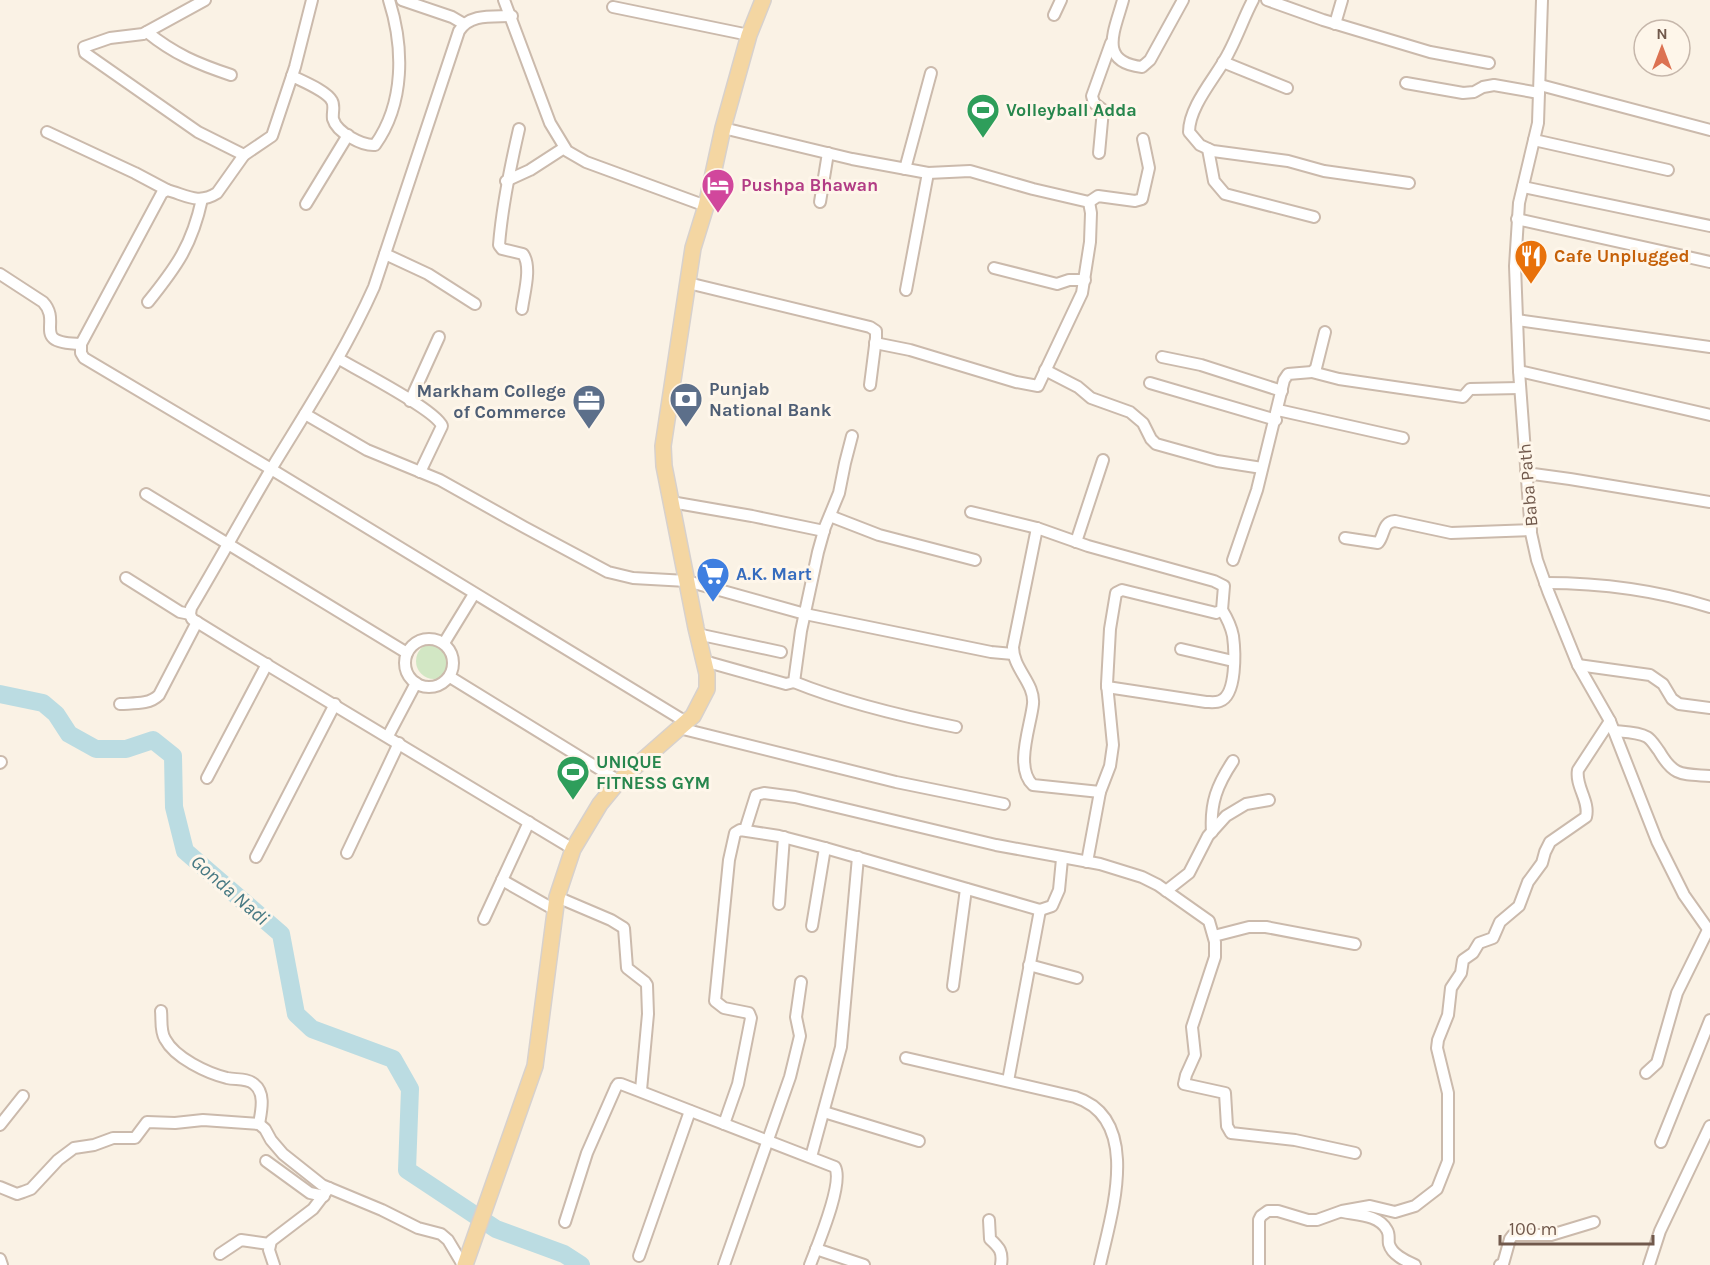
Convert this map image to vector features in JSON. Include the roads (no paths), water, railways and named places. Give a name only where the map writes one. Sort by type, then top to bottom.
[{"type":"main road","points":[[464,1265],[536,1059],[556,903],[573,849],[600,804],[619,781],[693,716],[702,702],[706,689],[707,674],[664,466],[663,446],[693,248],[706,206],[723,128],[749,35],[763,0]]},
{"type":"street","points":[[205,0],[147,32],[136,36],[110,38],[84,47],[84,50],[104,67],[198,132],[244,155]]},
{"type":"street","points":[[47,132],[167,190],[194,200],[217,193],[244,155],[272,136],[292,76],[312,0]]},
{"type":"street","points":[[292,76],[317,89],[333,101],[334,122],[348,135],[359,141],[375,145],[392,109],[401,57],[389,0]]},
{"type":"street","points":[[402,0],[452,17],[464,24]]},
{"type":"street","points":[[504,0],[512,16],[550,123],[567,152],[586,162],[706,206]]},
{"type":"street","points":[[1054,15],[1061,0]]},
{"type":"street","points":[[1099,153],[1103,110],[1094,103],[1092,96],[1100,68],[1112,40],[1123,0]]},
{"type":"street","points":[[1112,40],[1113,52],[1117,58],[1127,64],[1142,67],[1149,60],[1183,0]]},
{"type":"street","points":[[1253,0],[1229,54],[1206,89],[1189,126],[1189,132],[1193,138],[1213,152],[1288,161],[1324,171],[1409,183]]},
{"type":"street","points":[[1267,0],[1335,24],[1430,52],[1489,63]]},
{"type":"street","points":[[1335,24],[1342,0]]},
{"type":"street","name":"Baba Path","points":[[1542,0],[1538,123],[1517,219],[1515,266],[1520,388],[1531,530],[1537,560],[1545,583],[1578,664],[1612,726],[1657,841],[1684,895],[1709,931]]},
{"type":"street","points":[[613,7],[749,35]]},
{"type":"street","points":[[120,704],[147,702],[159,695],[229,544],[339,359],[374,287],[459,31],[464,24],[478,18],[512,16]]},
{"type":"street","points":[[147,32],[178,54],[231,75]]},
{"type":"street","points":[[1223,62],[1287,88]]},
{"type":"street","points":[[904,169],[931,73]]},
{"type":"street","points":[[1406,83],[1463,93],[1494,86],[1539,89],[1710,130]]},
{"type":"street","points":[[723,128],[904,169],[928,173],[970,171],[1089,202]]},
{"type":"street","points":[[519,129],[514,159],[506,182],[499,245],[502,249],[522,254],[526,258],[522,309]]},
{"type":"street","points":[[306,204],[348,135]]},
{"type":"street","points":[[1089,202],[1098,195],[1136,201],[1142,199],[1149,168],[1143,139]]},
{"type":"street","points":[[1534,140],[1668,170]]},
{"type":"street","points":[[506,182],[564,148]]},
{"type":"street","points":[[1208,148],[1214,182],[1225,194],[1314,217]]},
{"type":"street","points":[[820,202],[828,153]]},
{"type":"street","points":[[906,290],[928,173]]},
{"type":"street","points":[[1523,187],[1710,226]]},
{"type":"street","points":[[167,190],[154,207],[81,344],[81,353],[84,358],[272,469],[682,725],[742,746],[784,753],[896,782],[1004,804]]},
{"type":"street","points":[[148,302],[174,270],[191,239],[202,199]]},
{"type":"street","points":[[875,343],[910,350],[1016,382],[1038,386],[1080,299],[1085,280],[1091,213],[1089,202]]},
{"type":"street","points":[[1517,219],[1710,262]]},
{"type":"street","points":[[385,254],[428,274],[475,304]]},
{"type":"street","points":[[994,268],[1057,284],[1069,280],[1085,280]]},
{"type":"street","points":[[0,274],[49,308],[51,337],[57,342],[81,344]]},
{"type":"street","points":[[688,282],[870,327],[876,331],[870,385]]},
{"type":"street","points":[[1517,320],[1710,347]]},
{"type":"street","points":[[1312,372],[1316,368],[1325,332]]},
{"type":"street","points":[[410,400],[440,337]]},
{"type":"street","points":[[1162,357],[1201,365],[1282,391]]},
{"type":"street","points":[[339,359],[436,417],[442,426],[420,472]]},
{"type":"street","points":[[1045,370],[1078,387],[1091,399],[1130,412],[1143,423],[1156,444],[1217,461],[1262,468]]},
{"type":"street","points":[[1519,371],[1710,415]]},
{"type":"street","points":[[1233,560],[1257,490],[1288,374],[1312,372],[1340,379],[1463,397],[1470,389],[1520,388]]},
{"type":"street","points":[[1150,383],[1277,415],[1403,438]]},
{"type":"street","points":[[305,414],[367,450],[450,484],[608,572],[633,578],[687,581],[805,614],[970,648],[1013,654]]},
{"type":"street","points":[[794,682],[801,631],[824,531],[839,494],[844,463],[852,436]]},
{"type":"street","points":[[1076,542],[1103,460]]},
{"type":"street","points":[[1526,473],[1710,502]]},
{"type":"street","points":[[146,494],[407,652]]},
{"type":"street","points":[[671,502],[824,531]]},
{"type":"street","points":[[971,512],[1038,528],[1076,542],[1219,582],[1224,589],[1222,610],[1230,624],[1233,638],[1231,687],[1223,700],[1218,702],[1107,687]]},
{"type":"street","points":[[830,516],[879,535],[975,560]]},
{"type":"street","points":[[1345,538],[1378,543],[1386,524],[1395,521],[1451,534],[1531,530]]},
{"type":"street","points":[[1038,528],[1013,654],[1033,694],[1025,756],[1025,775],[1033,785],[1100,792]]},
{"type":"street","points":[[126,578],[573,849]]},
{"type":"street","points":[[1545,583],[1600,584],[1664,595],[1710,607]]},
{"type":"street","points":[[1087,862],[1100,792],[1110,766],[1113,745],[1107,687],[1110,629],[1118,591],[1135,593],[1204,612],[1216,613],[1222,610]]},
{"type":"street","points":[[444,643],[474,594]]},
{"type":"street","points":[[697,634],[781,651]]},
{"type":"street","points":[[423,639],[437,639],[444,643],[453,655],[453,670],[450,677],[430,687],[416,683],[405,666],[407,652],[423,639]]},
{"type":"street","points":[[1181,649],[1233,661]]},
{"type":"street","points":[[704,661],[786,684],[794,682],[863,706],[956,727]]},
{"type":"street","points":[[207,778],[267,664]]},
{"type":"street","points":[[1578,664],[1650,675],[1658,678],[1672,699],[1679,704],[1710,708]]},
{"type":"street","points":[[450,677],[619,781]]},
{"type":"street","points":[[388,736],[416,683]]},
{"type":"street","points":[[256,857],[335,704]]},
{"type":"street","points":[[1259,1265],[1258,1226],[1264,1212],[1278,1211],[1308,1220],[1317,1220],[1340,1212],[1370,1206],[1392,1212],[1408,1208],[1433,1194],[1440,1185],[1448,1161],[1448,1093],[1437,1048],[1448,1015],[1451,988],[1460,977],[1463,960],[1479,943],[1493,938],[1502,920],[1517,909],[1528,882],[1542,863],[1550,842],[1586,817],[1587,808],[1577,778],[1578,770],[1612,726],[1649,738],[1667,766],[1673,770],[1710,776]]},
{"type":"street","points":[[347,853],[399,743]]},
{"type":"street","points":[[1212,832],[1212,805],[1220,783],[1233,761]]},
{"type":"street","points":[[746,830],[756,795],[764,793],[795,797],[996,845],[1087,862],[1142,877],[1209,921],[1214,936],[1215,957],[1192,1028],[1195,1055],[1185,1075],[1184,1084],[1225,1093],[1227,1126],[1231,1133],[1295,1140],[1355,1153]]},
{"type":"street","points":[[1166,891],[1189,873],[1212,832],[1226,816],[1246,804],[1269,800]]},
{"type":"street","points":[[484,919],[529,822]]},
{"type":"street","points":[[724,1124],[738,1084],[751,1018],[749,1013],[719,1006],[715,1001],[729,860],[735,833],[746,830],[784,837],[1040,910],[1052,906],[1057,898],[1062,859]]},
{"type":"street","points":[[779,904],[784,837]]},
{"type":"street","points":[[812,926],[825,848]]},
{"type":"street","points":[[811,1157],[842,1047],[858,857]]},
{"type":"street","points":[[502,880],[556,903],[611,920],[624,928],[627,968],[647,985],[648,1014],[641,1090]]},
{"type":"street","points":[[952,986],[966,889]]},
{"type":"street","points":[[1008,1081],[1040,910]]},
{"type":"street","points":[[1214,936],[1249,927],[1266,927],[1355,944]]},
{"type":"street","points":[[1646,1073],[1657,1063],[1679,988],[1709,931]]},
{"type":"street","points":[[1029,965],[1077,978]]},
{"type":"street","points":[[724,1265],[790,1077],[800,1036],[796,1017],[801,982]]},
{"type":"street","points":[[161,1011],[163,1034],[176,1052],[210,1072],[247,1081],[256,1086],[262,1100],[259,1124]]},
{"type":"street","points":[[1661,1142],[1710,1020]]},
{"type":"street","points":[[906,1058],[1084,1100],[1102,1113],[1114,1138],[1118,1182],[1100,1265]]},
{"type":"street","points":[[565,1222],[586,1153],[618,1084],[621,1084],[811,1157],[837,1170],[832,1205],[810,1265]]},
{"type":"street","points":[[0,1125],[23,1096]]},
{"type":"street","points":[[639,1256],[690,1111]]},
{"type":"street","points":[[824,1112],[919,1141]]},
{"type":"street","points":[[0,1187],[17,1194],[31,1189],[58,1160],[74,1148],[94,1145],[112,1138],[132,1138],[147,1122],[175,1124],[203,1120],[259,1124],[283,1154],[326,1192]]},
{"type":"street","points":[[1648,1265],[1660,1231],[1710,1125]]},
{"type":"street","points":[[266,1161],[310,1193],[326,1192],[382,1210],[418,1228],[441,1234],[448,1240],[464,1265]]},
{"type":"street","points":[[269,1244],[313,1209],[326,1192]]},
{"type":"street","points":[[1340,1212],[1369,1217],[1378,1222],[1388,1231],[1391,1249],[1401,1258],[1415,1265]]},
{"type":"street","points":[[989,1220],[990,1239],[998,1245],[1001,1251],[1001,1265]]},
{"type":"street","points":[[1500,1265],[1503,1264],[1513,1234],[1551,1235],[1594,1222]]},
{"type":"street","points":[[220,1254],[241,1240],[269,1244]]},
{"type":"street","points":[[269,1244],[274,1265]]},
{"type":"street","points":[[816,1249],[864,1265]]},
{"type":"street","points":[[0,1259],[2,1265]]},
{"type":"waterway","name":"Gonda Nadi","points":[[0,694],[43,703],[56,714],[69,734],[96,749],[126,749],[153,740],[173,756],[174,807],[185,851],[281,934],[296,1014],[312,1029],[393,1059],[410,1089],[407,1170],[496,1229],[564,1254],[581,1265]]},
{"type":"place","name":"Volleyball Adda","points":[[983,139]]},
{"type":"place","name":"Pushpa Bhawan","points":[[718,214]]},
{"type":"place","name":"Cafe Unplugged","points":[[1531,285]]},
{"type":"place","name":"Punjab National Bank","points":[[686,428]]},
{"type":"place","name":"Markham College of Commerce","points":[[589,430]]},
{"type":"place","name":"A.K. Mart","points":[[713,603]]},
{"type":"place","name":"UNIQUE FITNESS GYM","points":[[573,801]]}]
